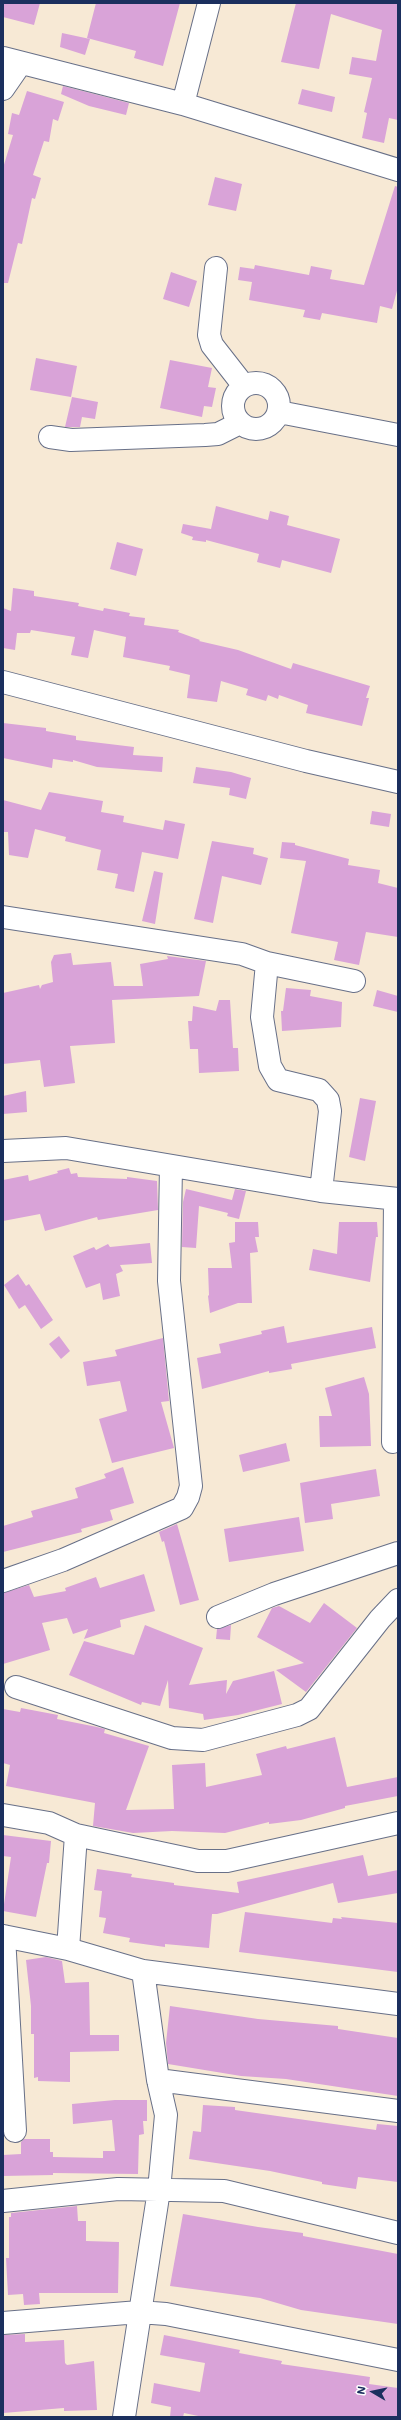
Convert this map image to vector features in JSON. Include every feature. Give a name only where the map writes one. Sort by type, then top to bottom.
[{"type":"street","points":[[184,104],[209,3]]},
{"type":"street","points":[[3,90],[12,60],[184,104],[398,170]]},
{"type":"street","points":[[216,268],[209,335],[212,345],[244,386]]},
{"type":"street","points":[[259,383],[266,385],[277,396],[279,412],[272,424],[260,430],[252,430],[240,423],[233,411],[233,404],[235,397],[244,386],[259,383]]},
{"type":"street","points":[[279,412],[398,435]]},
{"type":"street","points":[[50,437],[71,440],[205,435],[218,434],[240,423]]},
{"type":"street","points":[[3,682],[306,761],[398,782]]},
{"type":"street","points":[[3,917],[242,954],[268,963],[354,981]]},
{"type":"street","points":[[268,963],[262,1017],[270,1066],[278,1080],[319,1090],[328,1100],[330,1111],[320,1191]]},
{"type":"street","points":[[3,1151],[66,1148],[320,1191],[397,1199],[394,1442]]},
{"type":"street","points":[[3,1581],[63,1560],[182,1508],[188,1497],[191,1486],[169,1281],[171,1166]]},
{"type":"street","points":[[218,1617],[274,1594],[398,1553]]},
{"type":"street","points":[[16,1687],[172,1738],[203,1740],[297,1715],[309,1709],[380,1619],[398,1600]]},
{"type":"street","points":[[3,1815],[49,1823],[76,1835],[198,1861],[227,1861],[398,1823]]},
{"type":"street","points":[[68,1949],[76,1835]]},
{"type":"street","points":[[15,2131],[3,1936],[68,1949],[143,1971],[398,2004]]},
{"type":"street","points":[[124,2417],[159,2190],[166,2115],[158,2080],[143,1971]]},
{"type":"street","points":[[158,2080],[398,2111]]},
{"type":"street","points":[[3,2201],[118,2189],[224,2191],[398,2233]]},
{"type":"street","points":[[3,2323],[139,2312],[177,2316],[398,2360]]},
{"type":"building","points":[[3,3],[40,3],[34,25],[3,17]]},
{"type":"building","points":[[96,3],[180,3],[163,66],[134,58],[136,51],[87,38]]},
{"type":"building","points":[[296,3],[398,3],[398,120],[389,118],[384,143],[362,138],[367,113],[364,112],[372,78],[349,74],[352,57],[376,61],[382,30],[331,14],[319,69],[281,62]]},
{"type":"building","points":[[62,33],[90,39],[85,55],[60,47]]},
{"type":"building","points":[[63,86],[129,103],[126,115],[89,106],[61,94]]},
{"type":"building","points":[[302,89],[335,97],[332,112],[298,104]]},
{"type":"building","points":[[27,91],[64,102],[58,121],[53,119],[49,142],[44,141],[33,175],[41,178],[35,199],[32,198],[22,244],[18,243],[8,283],[3,283],[3,168],[13,135],[8,134],[12,113],[19,115]]},
{"type":"building","points":[[215,177],[242,184],[236,211],[208,205]]},
{"type":"building","points":[[395,186],[398,187],[398,287],[392,309],[380,306],[377,323],[322,313],[320,320],[303,317],[305,310],[249,300],[252,282],[238,280],[240,267],[254,269],[255,265],[309,275],[311,266],[332,270],[330,279],[364,285]]},
{"type":"building","points":[[171,272],[197,281],[189,307],[163,299]]},
{"type":"building","points":[[36,358],[77,366],[71,397],[30,390]]},
{"type":"building","points":[[170,360],[212,368],[208,387],[216,388],[212,407],[204,406],[202,417],[160,408]]},
{"type":"building","points":[[72,397],[98,402],[95,419],[82,417],[80,427],[65,427]]},
{"type":"building","points":[[216,506],[268,520],[270,511],[289,516],[287,525],[340,539],[331,573],[282,560],[280,568],[257,562],[259,554],[206,540],[206,542],[192,540],[193,537],[181,533],[183,524],[211,529]]},
{"type":"building","points":[[117,542],[143,549],[136,576],[110,569]]},
{"type":"building","points":[[13,588],[34,591],[34,596],[79,603],[78,606],[103,611],[104,608],[130,613],[129,616],[145,618],[144,625],[179,630],[178,632],[200,640],[199,641],[238,650],[291,669],[293,663],[370,686],[366,698],[369,698],[362,726],[306,713],[308,705],[279,695],[278,699],[268,695],[266,701],[246,695],[248,689],[221,681],[217,702],[187,698],[190,675],[169,670],[170,666],[123,657],[126,637],[94,630],[88,658],[71,655],[75,637],[31,630],[30,633],[17,633],[15,650],[3,648],[3,608],[11,611]]},
{"type":"building","points":[[3,723],[46,728],[46,731],[76,736],[76,740],[134,747],[133,755],[163,757],[162,772],[97,767],[73,760],[73,762],[53,759],[52,768],[3,758]]},
{"type":"building","points":[[196,767],[231,772],[251,778],[246,799],[229,795],[230,788],[193,783]]},
{"type":"building","points":[[49,792],[103,801],[101,812],[124,816],[123,822],[163,830],[165,820],[185,824],[178,859],[142,852],[134,892],[115,888],[118,874],[97,870],[101,850],[65,841],[66,837],[35,829],[28,858],[9,855],[8,832],[3,832],[3,800],[41,810]]},
{"type":"building","points":[[372,811],[391,814],[389,827],[370,824]]},
{"type":"building","points":[[212,841],[254,848],[253,854],[268,858],[261,885],[222,876],[213,923],[194,919]]},
{"type":"building","points":[[282,842],[295,843],[295,845],[349,859],[348,865],[380,870],[378,883],[398,888],[398,937],[366,932],[359,965],[334,960],[338,942],[291,933],[306,861],[280,858]]},
{"type":"building","points":[[154,871],[163,873],[155,924],[142,921]]},
{"type":"building","points":[[71,953],[73,965],[111,962],[114,986],[143,986],[140,964],[168,959],[167,956],[206,961],[199,996],[112,1000],[115,1043],[70,1046],[75,1083],[44,1087],[40,1060],[3,1064],[3,993],[39,985],[40,989],[42,985],[53,982],[51,962],[54,955]]},
{"type":"building","points":[[286,988],[311,990],[310,996],[342,1002],[341,1027],[282,1031],[281,1011],[283,1011]]},
{"type":"building","points":[[377,990],[398,996],[398,1012],[373,1006]]},
{"type":"building","points":[[219,1000],[230,1000],[233,1048],[238,1048],[239,1071],[199,1073],[198,1049],[190,1049],[188,1021],[192,1021],[193,1006],[216,1011]]},
{"type":"building","points":[[26,1091],[27,1112],[3,1114],[3,1096]]},
{"type":"building","points":[[360,1098],[376,1101],[365,1161],[349,1157]]},
{"type":"building","points":[[69,1168],[71,1174],[77,1173],[78,1177],[127,1179],[127,1177],[157,1181],[158,1210],[98,1220],[97,1217],[45,1231],[40,1214],[3,1221],[3,1180],[28,1175],[29,1181],[58,1173],[57,1171]]},
{"type":"building","points":[[186,1189],[232,1200],[235,1189],[246,1191],[239,1219],[227,1216],[228,1213],[199,1206],[196,1248],[182,1247],[183,1202]]},
{"type":"building","points":[[235,1222],[258,1222],[259,1237],[255,1237],[258,1252],[250,1253],[252,1303],[238,1303],[210,1313],[208,1296],[208,1268],[232,1268],[229,1243],[235,1242]]},
{"type":"building","points":[[339,1222],[377,1222],[378,1237],[376,1237],[370,1282],[309,1270],[313,1249],[337,1254]]},
{"type":"building","points":[[150,1243],[152,1263],[120,1265],[123,1271],[116,1274],[120,1296],[103,1300],[100,1283],[86,1288],[73,1256],[94,1247],[96,1250],[108,1244],[110,1247]]},
{"type":"building","points":[[18,1274],[26,1286],[29,1284],[53,1320],[41,1329],[25,1305],[19,1309],[4,1285]]},
{"type":"building","points":[[284,1326],[287,1343],[372,1327],[376,1348],[291,1364],[292,1369],[269,1373],[269,1371],[202,1389],[197,1358],[221,1353],[219,1344],[262,1334],[261,1331]]},
{"type":"building","points":[[59,1336],[70,1351],[61,1359],[49,1344]]},
{"type":"building","points":[[163,1338],[169,1401],[161,1402],[174,1448],[112,1463],[99,1419],[127,1411],[120,1381],[87,1386],[83,1362],[117,1356],[115,1350]]},
{"type":"building","points":[[364,1377],[369,1394],[371,1446],[320,1447],[319,1416],[332,1416],[325,1388]]},
{"type":"building","points":[[286,1443],[290,1461],[243,1472],[239,1455]]},
{"type":"building","points":[[123,1467],[134,1503],[110,1510],[113,1520],[81,1529],[82,1532],[3,1552],[3,1526],[33,1517],[31,1511],[78,1498],[75,1488],[106,1478],[104,1474]]},
{"type":"building","points":[[376,1469],[380,1496],[331,1504],[333,1519],[305,1523],[300,1483]]},
{"type":"building","points":[[299,1517],[304,1551],[229,1562],[224,1529]]},
{"type":"building","points":[[177,1524],[199,1600],[180,1605],[164,1541],[162,1542],[159,1532]]},
{"type":"building","points":[[144,1574],[155,1611],[120,1620],[121,1627],[84,1639],[88,1629],[73,1634],[67,1618],[42,1623],[50,1650],[3,1664],[3,1593],[29,1585],[34,1597],[66,1591],[65,1588],[96,1577],[100,1588]]},
{"type":"building","points":[[324,1603],[357,1628],[306,1692],[276,1670],[304,1663],[257,1637],[272,1608],[279,1606],[310,1623]]},
{"type":"building","points":[[145,1625],[203,1648],[189,1685],[227,1680],[226,1694],[233,1681],[274,1671],[282,1704],[238,1715],[204,1720],[203,1714],[169,1708],[168,1680],[160,1706],[142,1702],[141,1705],[69,1675],[84,1641],[134,1655]]},
{"type":"building","points":[[231,1625],[230,1640],[216,1639],[217,1629]]},
{"type":"building","points":[[21,1708],[58,1715],[57,1719],[105,1729],[104,1733],[149,1746],[126,1810],[174,1809],[172,1765],[205,1763],[206,1787],[262,1775],[256,1754],[286,1746],[287,1749],[335,1737],[347,1787],[398,1777],[398,1796],[345,1806],[345,1808],[301,1820],[269,1824],[269,1822],[225,1833],[172,1831],[133,1833],[93,1826],[95,1803],[6,1786],[10,1765],[3,1763],[3,1709],[20,1712]]},
{"type":"building","points":[[3,1835],[51,1841],[49,1863],[47,1863],[36,1917],[3,1911],[11,1857],[3,1856]]},
{"type":"building","points":[[363,1855],[368,1876],[398,1870],[398,1893],[338,1903],[333,1883],[217,1914],[212,1914],[209,1948],[165,1944],[165,1947],[129,1942],[130,1938],[103,1933],[106,1918],[99,1917],[102,1891],[94,1890],[97,1869],[132,1874],[131,1877],[174,1883],[174,1885],[239,1893],[237,1882]]},
{"type":"building","points":[[245,1912],[332,1923],[333,1918],[342,1919],[341,1917],[398,1923],[398,1972],[239,1952]]},
{"type":"building","points":[[46,1957],[62,1961],[65,1983],[89,1982],[90,2035],[119,2035],[119,2051],[70,2052],[70,2082],[38,2081],[38,2077],[34,2078],[34,2034],[31,2034],[31,2006],[26,1960]]},
{"type":"building","points":[[170,2006],[258,2019],[338,2026],[338,2029],[398,2038],[398,2096],[286,2079],[241,2076],[168,2064],[166,2043]]},
{"type":"building","points":[[115,2100],[147,2100],[147,2121],[143,2121],[144,2134],[139,2135],[138,2174],[53,2173],[53,2175],[3,2176],[3,2155],[21,2154],[21,2142],[24,2139],[50,2139],[50,2152],[53,2152],[53,2157],[103,2158],[103,2151],[115,2151],[112,2120],[73,2124],[72,2104]]},
{"type":"building","points":[[203,2105],[235,2107],[235,2110],[376,2130],[377,2124],[398,2126],[398,2182],[358,2177],[356,2189],[322,2184],[322,2182],[270,2171],[189,2159],[193,2131],[201,2132]]},
{"type":"building","points":[[77,2206],[78,2221],[86,2221],[86,2241],[119,2242],[118,2293],[39,2293],[40,2304],[24,2305],[23,2294],[8,2295],[6,2258],[9,2258],[9,2217],[11,2217],[11,2213]]},
{"type":"building","points":[[183,2214],[303,2233],[303,2236],[398,2254],[398,2324],[301,2310],[260,2298],[170,2286]]},
{"type":"building","points":[[25,2334],[25,2342],[64,2340],[65,2363],[67,2365],[94,2361],[97,2410],[64,2411],[64,2408],[3,2413],[3,2335]]},
{"type":"building","points":[[164,2335],[240,2350],[239,2353],[282,2361],[281,2364],[370,2377],[369,2384],[398,2388],[398,2417],[203,2417],[184,2413],[183,2417],[170,2417],[171,2407],[151,2403],[154,2383],[200,2392],[205,2363],[160,2355]]}]
